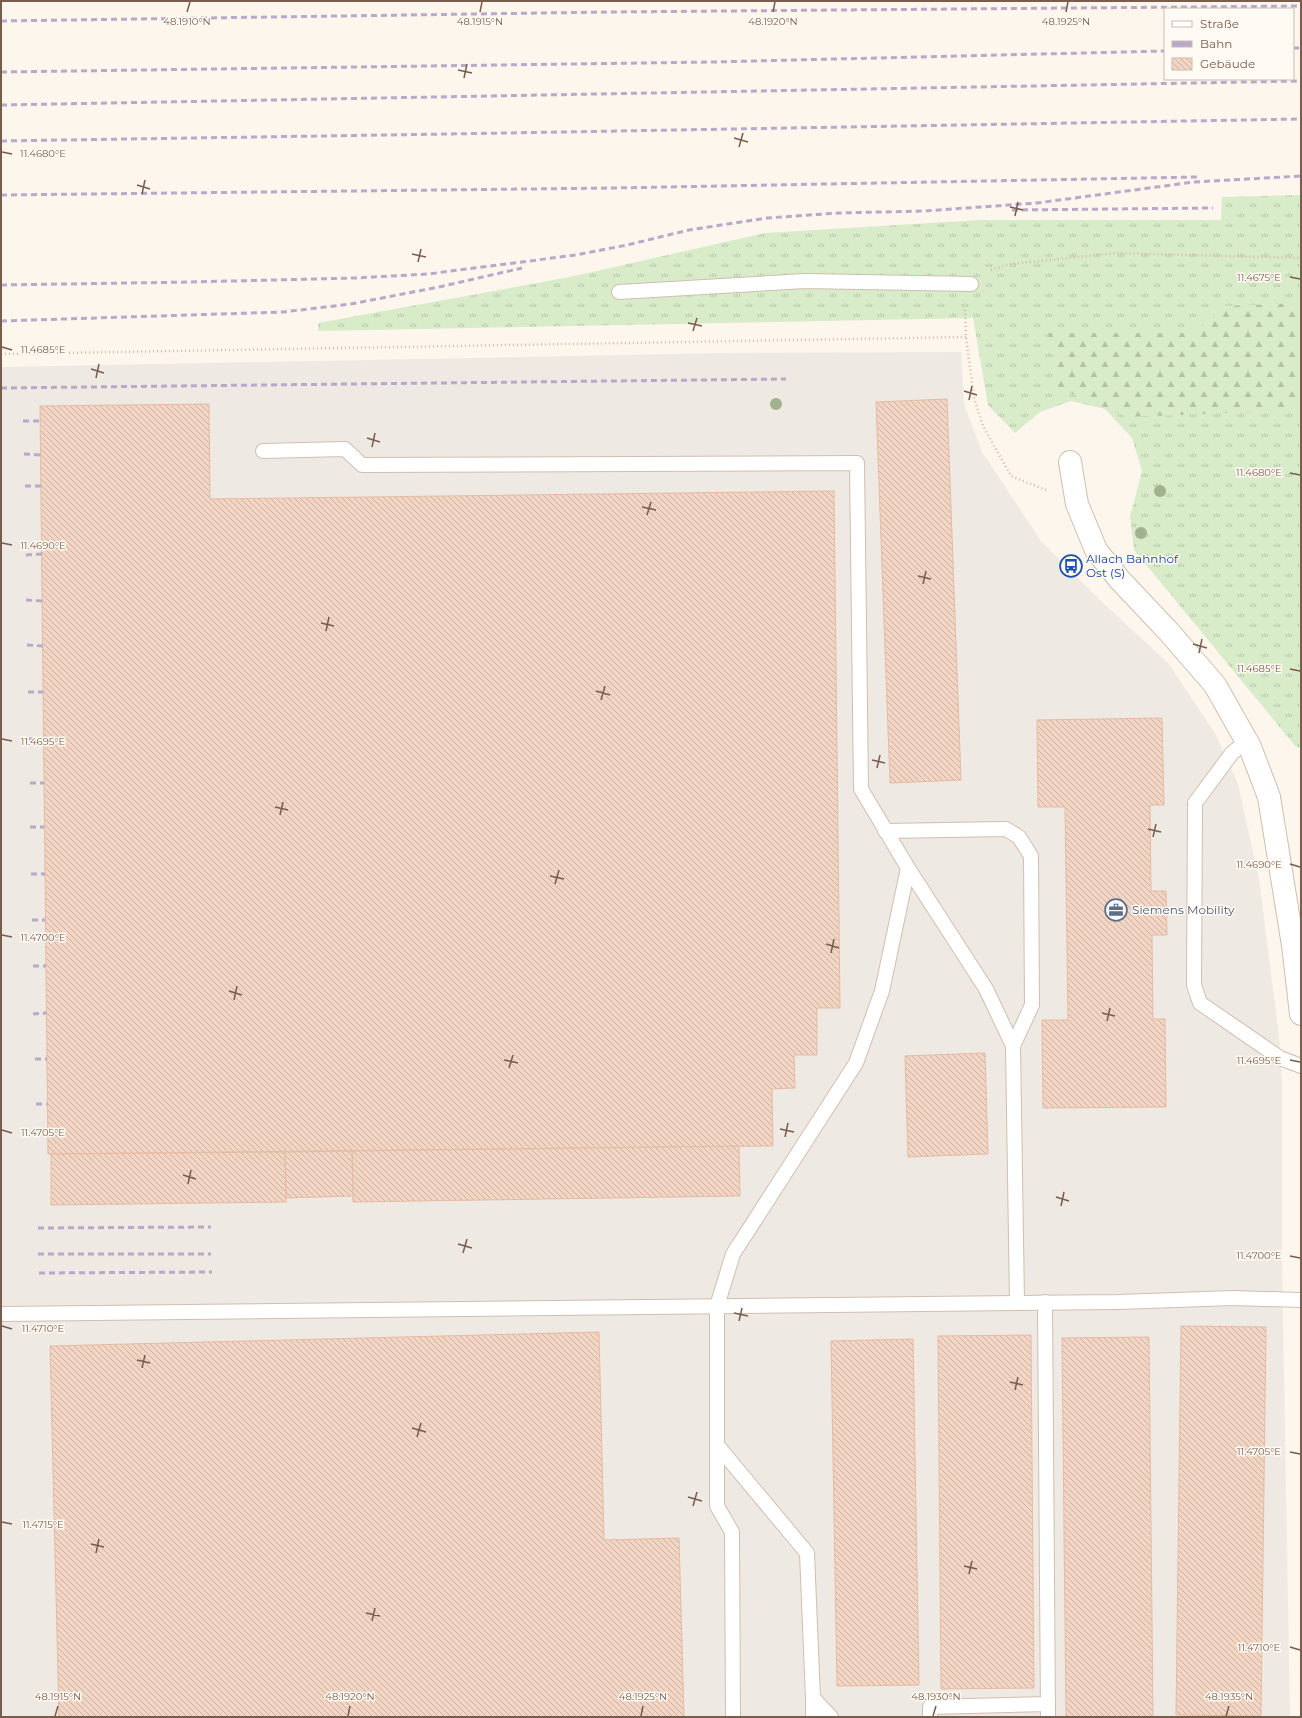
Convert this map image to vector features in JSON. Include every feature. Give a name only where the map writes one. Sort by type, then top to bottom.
[{"type":"street","points":[[1070,462],[1077,504],[1096,550],[1119,579],[1169,632],[1215,685],[1247,741],[1269,797],[1293,945],[1301,1014]]},
{"type":"lane","points":[[618,292],[805,281],[971,284]]},
{"type":"lane","points":[[263,451],[345,449],[362,465],[857,463],[861,789],[908,868],[986,989],[1013,1046],[1017,1302]]},
{"type":"lane","points":[[1247,741],[1232,753],[1194,803],[1194,985],[1200,1003],[1280,1058],[1301,1066]]},
{"type":"lane","points":[[885,831],[1006,829],[1019,837],[1031,856],[1032,1005],[1013,1046]]},
{"type":"lane","points":[[733,1717],[732,1532],[717,1506],[717,1306],[732,1254],[856,1063],[882,991],[908,868]]},
{"type":"lane","points":[[1,1314],[1046,1302],[1234,1298],[1277,1298],[1301,1300]]},
{"type":"lane","points":[[930,1717],[930,1707],[1048,1711],[1046,1302]]},
{"type":"lane","points":[[717,1445],[807,1553],[813,1717]]},
{"type":"lane","points":[[813,1698],[831,1717]]},
{"type":"path","points":[[1077,504],[1011,476],[983,426],[974,398],[966,337],[965,304],[971,284],[987,272],[1010,264],[1117,253],[1301,258]]},
{"type":"path","points":[[1,354],[966,337]]},
{"type":"shaded area","name":"Siemens Mobility","points":[[961,352],[964,404],[982,452],[1041,541],[1100,600],[1168,663],[1216,735],[1238,784],[1259,879],[1279,1036],[1282,1081],[1282,1258],[1290,1717],[1,1717],[1,367],[730,353]]},
{"type":"green space","points":[[1301,195],[1301,748],[1296,747],[1134,550],[1130,517],[1142,471],[1132,438],[1105,409],[1071,401],[1040,412],[1015,433],[988,405],[973,318],[318,331],[318,323],[570,277],[765,233],[980,220],[1221,220],[1222,197]]},
{"type":"green space","points":[[1301,303],[1301,410],[1127,417],[1059,388],[1048,333],[1193,333],[1225,306]]},
{"type":"building","points":[[947,399],[961,780],[890,783],[876,402]]},
{"type":"building","points":[[209,404],[210,499],[834,491],[840,1008],[817,1008],[817,1055],[794,1055],[795,1088],[772,1089],[773,1146],[48,1154],[40,406]]},
{"type":"building","points":[[1162,718],[1164,805],[1150,805],[1151,891],[1166,891],[1167,935],[1152,935],[1153,1019],[1165,1019],[1166,1107],[1043,1108],[1042,1020],[1068,1020],[1065,807],[1038,807],[1037,720]]},
{"type":"building","points":[[985,1053],[988,1154],[908,1157],[905,1056]]},
{"type":"building","points":[[739,1146],[740,1196],[353,1202],[352,1151]]},
{"type":"building","points":[[352,1151],[353,1196],[286,1198],[285,1152]]},
{"type":"building","points":[[285,1152],[286,1202],[51,1205],[51,1154]]},
{"type":"building","points":[[1181,1326],[1266,1327],[1261,1716],[1176,1715]]},
{"type":"building","points":[[599,1332],[604,1540],[679,1538],[684,1717],[59,1717],[50,1346]]},
{"type":"building","points":[[1031,1335],[1034,1688],[941,1689],[938,1336]]},
{"type":"building","points":[[1149,1337],[1153,1717],[1066,1717],[1062,1338]]},
{"type":"building","points":[[913,1339],[919,1685],[837,1686],[831,1341]]},
{"type":"railway","points":[[1,21],[610,12],[1301,6]]},
{"type":"railway","points":[[1294,48],[1301,48]]},
{"type":"railway","points":[[1,72],[712,62],[1164,51]]},
{"type":"railway","points":[[1,105],[1301,81]]},
{"type":"railway","points":[[1,141],[1301,119]]},
{"type":"railway","points":[[1,285],[355,278],[428,274],[576,255],[627,245],[689,230],[767,218],[838,213],[924,211],[1037,203],[1194,182],[1301,176]]},
{"type":"railway","points":[[1,195],[614,188],[1197,177]]},
{"type":"railway","points":[[1012,210],[1213,208]]},
{"type":"railway","points":[[1,321],[283,312],[351,304],[439,287],[522,268]]},
{"type":"railway","points":[[1,388],[786,379]]},
{"type":"railway","points":[[23,421],[40,421]]},
{"type":"railway","points":[[24,454],[41,455]]},
{"type":"railway","points":[[25,486],[41,486]]},
{"type":"railway","points":[[26,555],[42,554]]},
{"type":"railway","points":[[26,600],[42,601]]},
{"type":"railway","points":[[27,645],[43,646]]},
{"type":"railway","points":[[28,692],[43,692]]},
{"type":"railway","points":[[29,739],[44,739]]},
{"type":"railway","points":[[30,783],[44,783]]},
{"type":"railway","points":[[30,827],[44,827]]},
{"type":"railway","points":[[31,874],[45,874]]},
{"type":"railway","points":[[32,920],[45,920]]},
{"type":"railway","points":[[33,966],[46,966]]},
{"type":"railway","points":[[33,1014],[46,1013]]},
{"type":"railway","points":[[35,1059],[47,1059]]},
{"type":"railway","points":[[36,1104],[47,1104]]},
{"type":"railway","points":[[38,1228],[211,1227]]},
{"type":"railway","points":[[38,1254],[211,1254]]},
{"type":"railway","points":[[39,1273],[212,1272]]},
{"type":"place","name":"Allach Bahnhof Ost (S)","points":[[1071,566]]},
{"type":"place","name":"Siemens Mobility","points":[[1116,910]]}]
